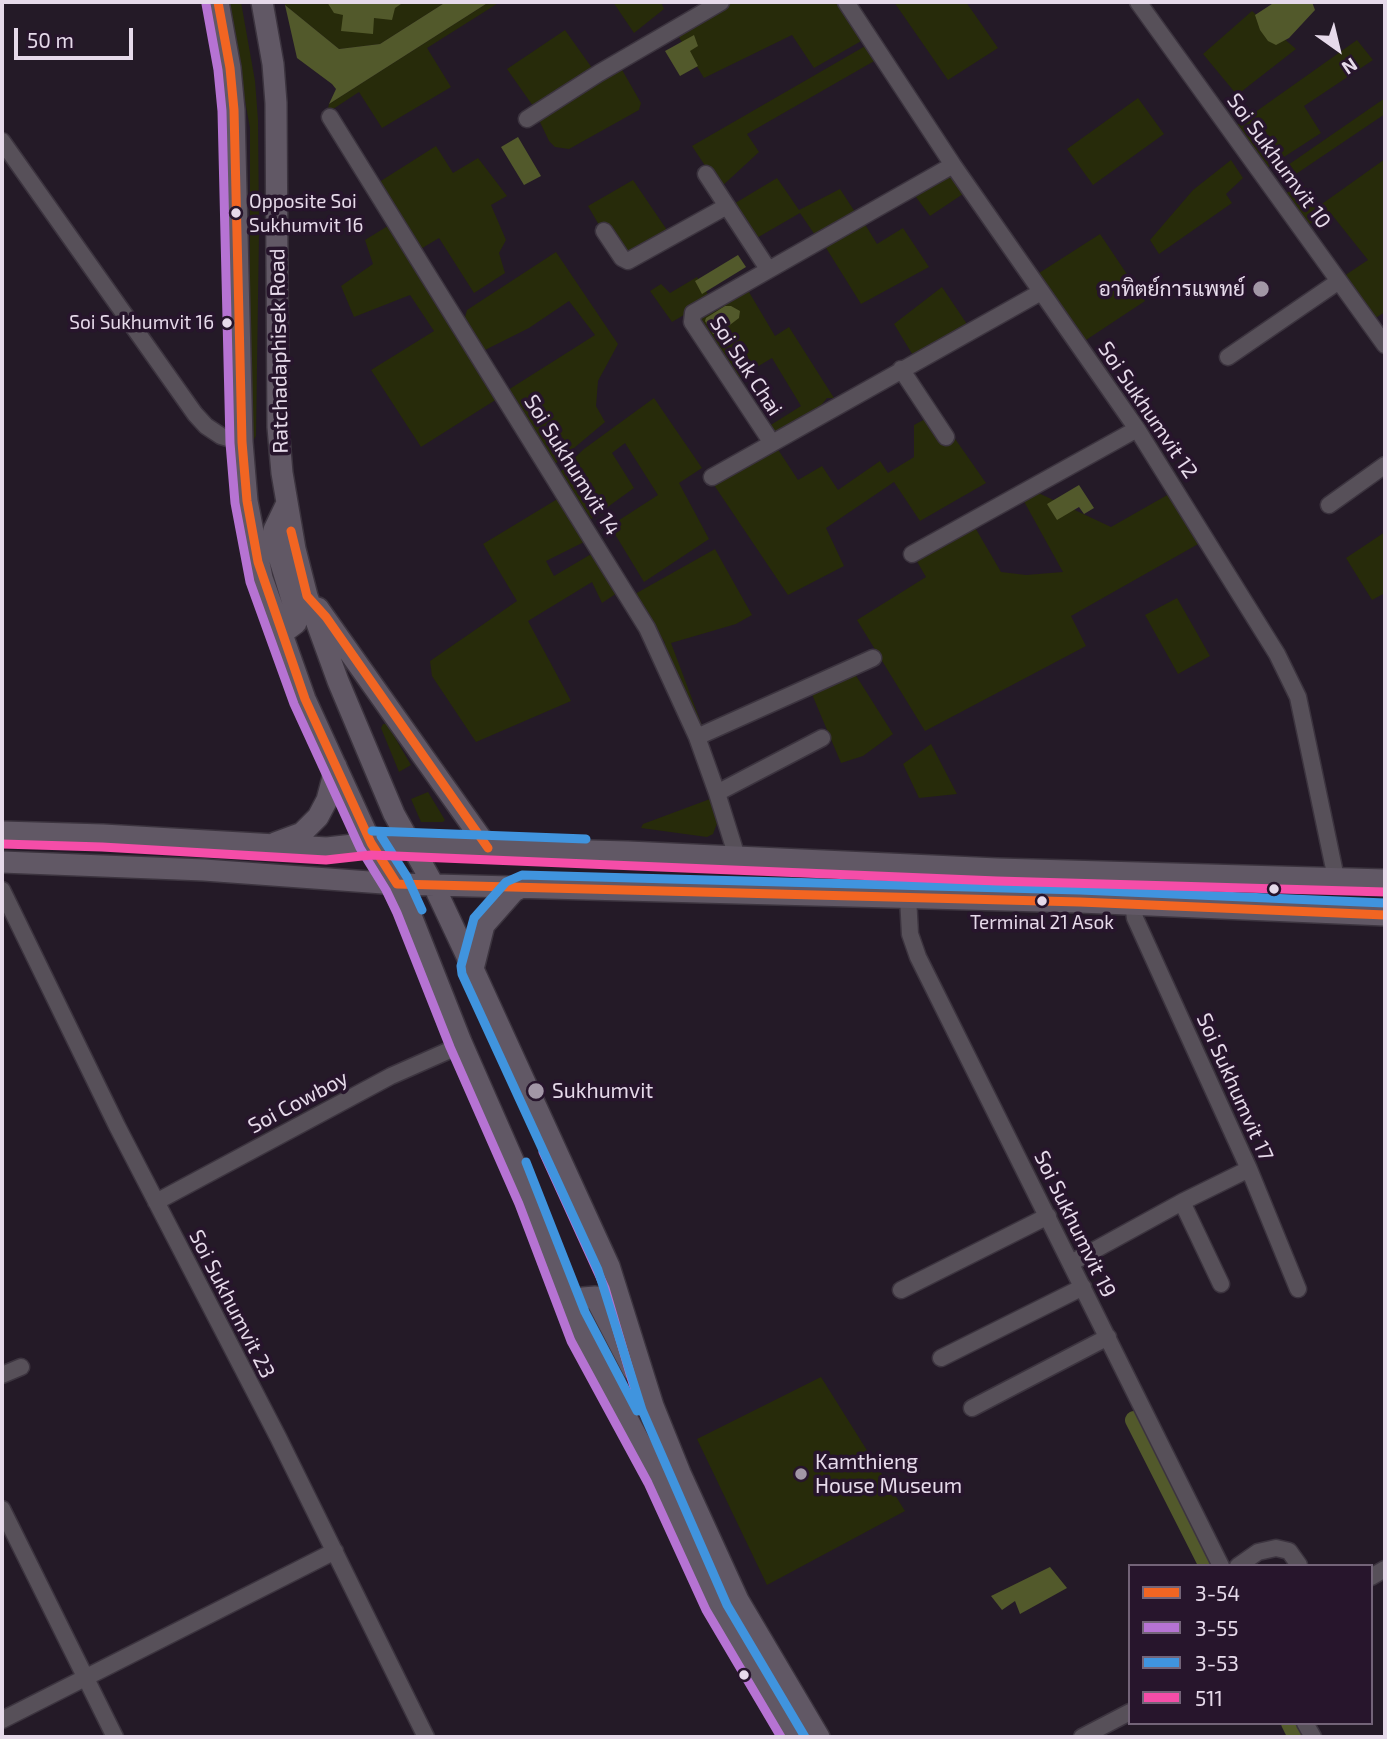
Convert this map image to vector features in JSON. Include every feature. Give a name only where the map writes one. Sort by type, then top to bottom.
[{"type":"main road","name":"Ratchadaphisek Road","points":[[218,2],[230,68],[234,110],[242,442],[247,501],[258,562],[276,619],[305,699],[371,843],[397,884],[461,1042],[530,1199],[574,1317],[659,1478],[717,1604],[795,1737]]},
{"type":"main road","name":"Ratchadaphisek Road","points":[[262,2],[273,64],[276,103],[277,415],[286,503],[307,596],[338,681],[394,814],[433,884],[609,1266],[653,1406]]},
{"type":"main road","points":[[276,619],[288,629],[296,623],[297,616],[276,547],[274,530],[286,503]]},
{"type":"main road","points":[[307,596],[326,617],[488,848]]},
{"type":"main road","points":[[270,845],[302,833],[318,817],[327,800],[336,766]]},
{"type":"main road","points":[[2,832],[327,848],[371,843],[985,868],[1385,880]]},
{"type":"main road","points":[[2,862],[218,870],[397,884],[1133,904],[1385,915]]},
{"type":"main road","points":[[473,969],[484,925],[514,891],[522,887]]},
{"type":"main road","points":[[574,1317],[578,1302],[583,1298],[595,1297],[653,1406],[680,1473],[733,1588],[819,1737]]},
{"type":"street","points":[[527,119],[599,73],[721,2]]},
{"type":"street","name":"Soi Sukhumvit 12","points":[[846,2],[953,165],[1137,429],[1296,688],[1336,878]]},
{"type":"street","name":"Soi Sukhumvit 10","points":[[1138,2],[1385,345]]},
{"type":"street","name":"Soi Sukhumvit 14","points":[[331,117],[647,628],[697,737],[718,793],[737,857]]},
{"type":"street","points":[[2,141],[195,414],[221,436],[242,442]]},
{"type":"street","name":"Soi Suk Chai","points":[[772,443],[691,317],[699,309],[953,165]]},
{"type":"street","points":[[706,174],[768,270]]},
{"type":"street","points":[[604,231],[622,258],[628,261],[727,206]]},
{"type":"street","points":[[1228,357],[1339,281]]},
{"type":"street","points":[[712,477],[1041,292]]},
{"type":"street","points":[[901,369],[946,437]]},
{"type":"street","points":[[912,554],[1137,429]]},
{"type":"street","points":[[1329,505],[1385,466]]},
{"type":"street","points":[[697,737],[873,658]]},
{"type":"street","points":[[718,793],[822,738]]},
{"type":"street","name":"Soi Sukhumvit 23","points":[[2,890],[426,1737]]},
{"type":"street","name":"Soi Sukhumvit 19","points":[[908,897],[909,934],[918,957],[1220,1564]]},
{"type":"street","name":"Soi Sukhumvit 17","points":[[1133,904],[1135,918],[1248,1169],[1298,1289]]},
{"type":"street","name":"Soi Cowboy","points":[[156,1202],[391,1076],[461,1042]]},
{"type":"street","points":[[1071,1264],[1182,1202],[1248,1169]]},
{"type":"street","points":[[1182,1202],[1221,1284]]},
{"type":"street","points":[[901,1290],[1048,1216]]},
{"type":"street","points":[[941,1358],[1083,1287]]},
{"type":"street","points":[[972,1408],[1108,1337]]},
{"type":"street","points":[[2,1375],[21,1367]]},
{"type":"street","points":[[2,1509],[115,1737]]},
{"type":"street","points":[[1241,1564],[1258,1552],[1276,1548],[1289,1551],[1298,1564]]},
{"type":"street","points":[[2,1720],[335,1551]]},
{"type":"street","points":[[1082,1737],[1128,1713]]},
{"type":"shaded area","points":[[227,2],[241,2],[255,81],[258,120],[256,436],[253,441],[250,431],[250,128]]},
{"type":"shaded area","points":[[285,2],[446,2],[380,44],[339,49],[285,5]]},
{"type":"shaded area","points":[[327,2],[404,2],[395,8],[392,20],[374,18],[373,34],[341,31],[343,15],[334,13]]},
{"type":"shaded area","points":[[446,2],[489,2],[329,104],[336,89],[297,58],[285,5],[339,49],[380,44]]},
{"type":"shaded area","points":[[489,2],[500,2],[427,48],[451,87],[382,128],[359,92],[327,113],[329,104]]},
{"type":"shaded area","points":[[613,2],[661,2],[664,9],[634,33]]},
{"type":"shaded area","points":[[732,2],[838,2],[863,40],[814,68],[792,35],[704,78],[677,34]]},
{"type":"shaded area","points":[[894,2],[966,2],[998,48],[948,80]]},
{"type":"shaded area","points":[[1275,2],[1312,2],[1315,10],[1289,38],[1276,45],[1268,41],[1260,30],[1255,15]]},
{"type":"shaded area","points":[[1252,11],[1296,49],[1237,95],[1203,54]]},
{"type":"shaded area","points":[[565,30],[592,68],[533,106],[507,69]]},
{"type":"shaded area","points":[[694,35],[698,46],[690,51],[698,66],[680,76],[665,51]]},
{"type":"shaded area","points":[[1357,40],[1373,60],[1304,106],[1321,133],[1267,168],[1237,125]]},
{"type":"shaded area","points":[[867,45],[876,60],[747,134],[759,152],[720,188],[692,146]]},
{"type":"shaded area","points":[[621,68],[641,103],[639,110],[569,149],[555,147],[549,141],[539,120]]},
{"type":"shaded area","points":[[1138,98],[1164,134],[1093,185],[1067,149]]},
{"type":"shaded area","points":[[1385,98],[1385,114],[1296,174],[1288,165]]},
{"type":"shaded area","points":[[518,137],[541,176],[524,185],[501,147]]},
{"type":"shaded area","points":[[436,146],[453,173],[478,158],[507,196],[491,205],[506,240],[499,253],[505,273],[474,293],[439,238],[419,250],[376,184]]},
{"type":"shaded area","points":[[1385,159],[1385,312],[1374,319],[1344,276],[1368,260],[1329,211],[1308,225],[1285,194],[1302,183],[1319,206]]},
{"type":"shaded area","points":[[1231,160],[1243,178],[1226,194],[1232,203],[1159,254],[1150,240],[1193,190]]},
{"type":"shaded area","points":[[946,174],[954,175],[966,192],[930,216],[913,193]]},
{"type":"shaded area","points":[[777,178],[799,210],[840,189],[857,215],[817,238],[800,213],[755,239],[732,205]]},
{"type":"shaded area","points":[[633,180],[669,233],[623,255],[588,206]]},
{"type":"shaded area","points":[[863,221],[877,244],[903,228],[929,267],[861,304],[823,243]]},
{"type":"shaded area","points":[[391,224],[497,399],[421,447],[371,370],[434,331],[410,295],[354,317],[341,286],[373,264],[365,240]]},
{"type":"shaded area","points":[[1100,234],[1145,301],[1083,342],[1036,275]]},
{"type":"shaded area","points":[[556,252],[618,344],[598,381],[596,406],[605,422],[555,464],[508,390],[595,335],[569,301],[529,328],[483,351],[464,321],[467,310]]},
{"type":"shaded area","points":[[738,255],[746,267],[702,294],[695,281]]},
{"type":"shaded area","points":[[697,277],[711,299],[672,322],[650,291],[661,284],[670,293]]},
{"type":"shaded area","points":[[746,287],[775,336],[789,327],[834,398],[827,398],[819,408],[774,435],[766,428],[801,406],[772,358],[735,380],[696,323],[698,314]]},
{"type":"shaded area","points":[[942,287],[969,327],[914,357],[894,324]]},
{"type":"shaded area","points":[[725,306],[740,311],[739,318],[718,334],[713,334],[705,321],[706,318]]},
{"type":"shaded area","points":[[654,398],[702,468],[679,483],[709,539],[644,582],[610,526],[658,495],[625,443],[612,453],[634,488],[591,519],[560,472],[584,449]]},
{"type":"shaded area","points":[[927,418],[951,433],[986,483],[920,521],[894,482],[826,528],[844,566],[788,595],[712,482],[777,448],[798,480],[822,466],[838,490],[880,461],[888,473],[914,457],[914,425]]},
{"type":"shaded area","points":[[1079,485],[1094,508],[1084,514],[1079,507],[1057,520],[1047,504]]},
{"type":"shaded area","points":[[1032,490],[1111,527],[1169,494],[1200,543],[1071,616],[1086,646],[925,731],[857,620],[926,577],[915,558],[973,524],[1001,572],[1026,575],[1063,572],[1021,496]]},
{"type":"shaded area","points":[[559,498],[586,541],[546,561],[554,576],[593,553],[617,593],[602,603],[592,582],[528,621],[571,701],[476,742],[432,676],[430,661],[517,601],[483,544]]},
{"type":"shaded area","points":[[1385,532],[1385,593],[1372,600],[1346,558]]},
{"type":"shaded area","points":[[715,549],[752,615],[736,624],[671,643],[703,728],[698,730],[663,645],[665,643],[635,594]]},
{"type":"shaded area","points":[[1177,598],[1210,656],[1178,674],[1145,615]]},
{"type":"shaded area","points":[[855,674],[893,734],[863,756],[841,763],[811,692]]},
{"type":"shaded area","points":[[383,724],[387,724],[411,765],[399,772],[381,728]]},
{"type":"shaded area","points":[[931,744],[957,794],[919,798],[903,764]]},
{"type":"shaded area","points":[[428,792],[445,820],[443,822],[421,822],[411,799]]},
{"type":"shaded area","points":[[710,799],[718,821],[713,834],[707,837],[641,828],[643,824]]},
{"type":"shaded area","points":[[821,1377],[905,1511],[767,1585],[697,1439]]},
{"type":"shaded area","points":[[1050,1567],[1067,1588],[1020,1614],[1015,1601],[1002,1610],[991,1596]]},
{"type":"waterway","points":[[1134,1420],[1207,1564]]},
{"type":"waterway","points":[[1291,1725],[1297,1737]]},
{"type":"transit line","name":"3-54","points":[[218,2],[230,68],[234,110],[242,442],[247,501],[258,562],[305,699],[371,843],[397,884],[1080,902],[1385,915]]},
{"type":"transit line","name":"3-55","points":[[206,4],[218,70],[222,111],[230,443],[235,503],[250,582],[294,704],[360,848],[397,913],[450,1047],[519,1204],[571,1341],[648,1483],[706,1610],[781,1737]]},
{"type":"transit line","name":"3-54","points":[[291,531],[307,596],[326,617],[488,848]]},
{"type":"transit line","name":"3-53","points":[[372,831],[586,839]]},
{"type":"transit line","name":"3-53","points":[[381,836],[407,877],[422,910]]},
{"type":"transit line","name":"511","points":[[2,844],[326,860],[371,855],[997,881],[1385,892]]},
{"type":"transit line","name":"3-53","points":[[805,1737],[727,1605],[642,1410],[598,1270],[462,974],[461,966],[474,918],[506,882],[522,875],[1080,890],[1385,903]]},
{"type":"transit line","name":"3-55","points":[[543,1152],[605,1288],[641,1411]]},
{"type":"transit line","name":"3-53","points":[[526,1162],[585,1312],[637,1411]]},
{"type":"place","name":"Opposite Soi Sukhumvit 16","points":[[236,213]]},
{"type":"place","name":"อาทิตย์การแพทย์","points":[[1261,289]]},
{"type":"place","name":"Soi Sukhumvit 16","points":[[227,323]]},
{"type":"place","name":"Terminal 21 Asok","points":[[1042,901]]},
{"type":"place","name":"Sukhumvit","points":[[536,1091]]},
{"type":"place","name":"Kamthieng House Museum","points":[[801,1474]]}]
